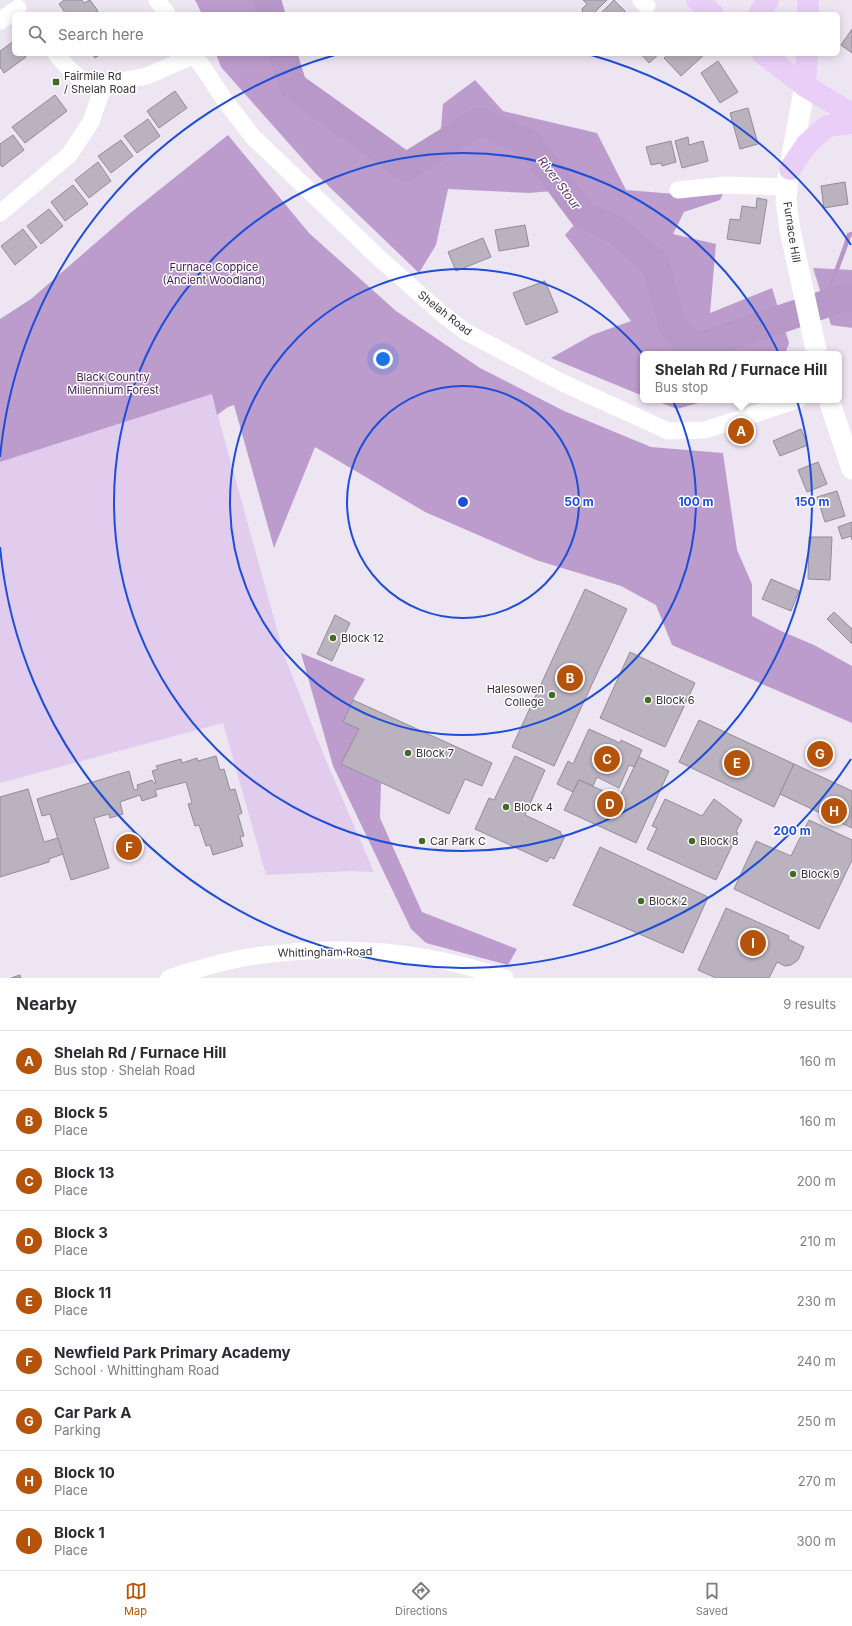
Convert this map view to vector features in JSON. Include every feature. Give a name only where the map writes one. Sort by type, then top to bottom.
[{"type":"main road","points":[[697,0],[711,12]]},
{"type":"main road","points":[[761,12],[768,0]]},
{"type":"main road","points":[[774,0],[776,12]]},
{"type":"main road","points":[[808,0],[808,12]]},
{"type":"main road","points":[[768,56],[782,62],[805,86],[852,114]]},
{"type":"main road","points":[[805,86],[807,56]]},
{"type":"main road","points":[[789,178],[807,144],[827,126],[852,123]]},
{"type":"street","points":[[157,0],[166,12]]},
{"type":"street","points":[[0,21],[17,7]]},
{"type":"street","points":[[58,56],[70,70],[85,83],[104,84],[147,76],[190,56]]},
{"type":"street","name":"Shelah Road","points":[[195,56],[226,102],[253,137],[372,251],[440,312],[466,332],[563,383],[668,431],[705,430],[789,403]]},
{"type":"street","points":[[0,214],[69,155],[91,122],[104,84]]},
{"type":"street","name":"Furnace Hill","points":[[805,86],[786,201],[801,284],[817,351]]},
{"type":"street","points":[[678,190],[789,178]]},
{"type":"street","points":[[830,403],[852,469]]},
{"type":"street","name":"Whittingham Road","points":[[169,978],[262,955],[308,950],[353,949],[418,956],[476,968],[505,978]]},
{"type":"shaded area","points":[[212,394],[284,655],[325,758],[374,872],[351,871],[266,875],[223,723],[0,783],[0,462]]},
{"type":"green space","points":[[195,0],[267,0],[270,12],[201,12]]},
{"type":"green space","points":[[217,56],[284,56],[293,86],[406,167],[440,140],[443,104],[475,80],[503,111],[597,133],[626,190],[675,194],[724,191],[720,200],[684,212],[673,234],[716,244],[710,313],[772,288],[789,343],[786,351],[640,351],[640,395],[551,358],[592,335],[631,321],[565,235],[583,215],[564,190],[529,193],[448,189],[436,245],[419,273],[316,174],[221,67]]},
{"type":"green space","name":"Furnace Coppice (Ancient Woodland)","points":[[228,135],[309,233],[396,311],[480,368],[564,411],[651,447],[723,453],[737,550],[752,584],[752,616],[781,631],[814,645],[852,666],[852,723],[672,645],[656,605],[621,586],[536,560],[425,512],[315,447],[274,548],[234,405],[228,407],[217,415],[212,394],[0,462],[0,319],[31,299],[129,214]]},
{"type":"green space","points":[[813,268],[852,270],[852,328],[831,325]]},
{"type":"green space","points":[[662,403],[698,403],[677,409]]},
{"type":"green space","points":[[301,653],[365,679],[343,722],[359,729],[341,764],[381,783],[380,818],[422,912],[517,949],[508,965],[426,943],[411,929],[333,766]]},
{"type":"building","points":[[64,0],[82,0],[84,3],[90,0],[98,11],[65,12],[59,4]]},
{"type":"building","points":[[583,0],[607,0],[595,12],[583,12],[582,9],[587,4]]},
{"type":"building","points":[[614,0],[626,12],[602,12]]},
{"type":"building","points":[[852,29],[852,53],[841,45]]},
{"type":"building","points":[[12,42],[12,56],[26,57],[4,73],[0,67],[0,51]]},
{"type":"building","points":[[643,56],[657,56],[649,63]]},
{"type":"building","points":[[666,56],[703,56],[681,76],[664,58]]},
{"type":"building","points":[[718,61],[738,92],[720,103],[701,73]]},
{"type":"building","points":[[175,91],[187,108],[159,128],[147,111]]},
{"type":"building","points":[[55,95],[67,111],[25,143],[12,127]]},
{"type":"building","points":[[748,108],[758,144],[740,149],[730,113]]},
{"type":"building","points":[[148,119],[160,136],[137,153],[124,136]]},
{"type":"building","points":[[13,135],[24,150],[2,167],[0,164],[0,144]]},
{"type":"building","points":[[688,137],[689,145],[703,141],[708,161],[682,168],[675,141]]},
{"type":"building","points":[[121,140],[133,156],[111,173],[98,156]]},
{"type":"building","points":[[671,141],[676,162],[662,166],[661,163],[651,165],[646,147]]},
{"type":"building","points":[[98,162],[111,181],[89,198],[75,180]]},
{"type":"building","points":[[845,182],[848,204],[824,208],[821,186]]},
{"type":"building","points":[[73,185],[88,204],[65,221],[51,202]]},
{"type":"building","points":[[757,198],[767,200],[760,244],[727,239],[730,219],[740,220],[742,206],[756,208]]},
{"type":"building","points":[[49,209],[63,226],[41,244],[27,226]]},
{"type":"building","points":[[525,225],[529,246],[499,251],[495,230]]},
{"type":"building","points":[[23,229],[37,247],[15,265],[1,246]]},
{"type":"building","points":[[483,238],[491,257],[456,271],[448,252]]},
{"type":"building","points":[[545,281],[558,312],[526,325],[513,293]]},
{"type":"building","points":[[801,429],[808,445],[780,456],[773,441]]},
{"type":"building","points":[[818,462],[827,484],[807,492],[798,470]]},
{"type":"building","points":[[837,491],[845,516],[825,522],[817,497]]},
{"type":"building","points":[[852,522],[852,540],[851,536],[842,539],[838,527]]},
{"type":"building","points":[[809,537],[832,537],[830,580],[808,579]]},
{"type":"building","points":[[771,579],[799,591],[791,611],[762,599]]},
{"type":"building","points":[[585,589],[627,609],[554,766],[512,747]]},
{"type":"building","points":[[834,612],[852,629],[852,644],[827,619]]},
{"type":"building","name":"Block 12","points":[[335,615],[350,623],[332,661],[317,654]]},
{"type":"building","name":"Block 6","points":[[630,652],[695,683],[665,747],[600,718]]},
{"type":"building","name":"Block 7","points":[[353,700],[492,763],[482,786],[465,779],[449,814],[341,764],[359,729],[343,722]]},
{"type":"building","points":[[699,720],[794,764],[774,807],[679,762]]},
{"type":"building","points":[[589,729],[620,743],[621,740],[642,750],[634,767],[629,765],[619,788],[597,777],[593,786],[579,780],[573,792],[557,784],[568,761],[573,764]]},
{"type":"building","points":[[216,756],[220,770],[224,769],[230,790],[235,789],[242,813],[238,815],[244,836],[240,837],[243,846],[213,855],[210,845],[206,846],[199,825],[195,826],[188,804],[192,803],[186,782],[155,790],[157,796],[142,801],[140,795],[120,802],[123,814],[110,818],[109,814],[94,818],[109,868],[71,880],[50,814],[42,816],[37,799],[129,771],[134,790],[138,789],[137,785],[152,780],[156,783],[152,771],[158,769],[156,766],[181,759],[182,763],[197,758],[198,761]]},
{"type":"building","name":"Block 4","points":[[515,756],[545,770],[525,815],[561,832],[560,834],[565,836],[554,859],[550,857],[547,862],[475,829],[489,798],[494,800]]},
{"type":"building","points":[[639,757],[669,771],[636,843],[564,810],[579,780],[619,798]]},
{"type":"building","points":[[794,764],[852,791],[852,828],[780,794]]},
{"type":"building","points":[[28,789],[44,842],[58,838],[63,854],[49,859],[49,862],[0,877],[0,797]]},
{"type":"building","name":"Block 8","points":[[665,799],[702,816],[714,799],[742,820],[736,832],[738,833],[716,880],[647,849],[657,828],[652,826]]},
{"type":"building","name":"Block 9","points":[[809,820],[852,840],[852,860],[819,929],[734,889],[756,841],[791,856]]},
{"type":"building","name":"Block 2","points":[[600,847],[708,897],[683,953],[573,905]]},
{"type":"building","points":[[726,908],[789,936],[788,939],[804,947],[798,960],[791,965],[785,966],[777,962],[769,978],[716,978],[698,970]]},
{"type":"building","points":[[20,975],[21,978],[11,978]]},
{"type":"waterway","name":"River Stour","points":[[267,0],[270,12]]},
{"type":"waterway","name":"River Stour","points":[[284,56],[293,86],[406,167],[480,121],[529,143],[583,215],[616,230],[655,263],[673,328],[691,345],[707,344],[846,297],[852,298]]},
{"type":"waterway","points":[[824,305],[849,235],[852,234]]},
{"type":"place","name":"Fairmile Rd / Shelah Road","points":[[56,82]]},
{"type":"place","name":"Shelah Rd / Furnace Hill","points":[[741,431]]},
{"type":"place","name":"Block 12","points":[[333,638]]},
{"type":"place","name":"Block 5","points":[[570,678]]},
{"type":"place","name":"Halesowen College","points":[[552,695]]},
{"type":"place","name":"Block 6","points":[[648,700]]},
{"type":"place","name":"Block 7","points":[[408,753]]},
{"type":"place","name":"Car Park A","points":[[820,754]]},
{"type":"place","name":"Block 13","points":[[607,759]]},
{"type":"place","name":"Block 11","points":[[737,763]]},
{"type":"place","name":"Block 3","points":[[610,804]]},
{"type":"place","name":"Block 4","points":[[506,807]]},
{"type":"place","name":"Block 10","points":[[834,811]]},
{"type":"place","name":"Car Park C","points":[[422,841]]},
{"type":"place","name":"Block 8","points":[[692,841]]},
{"type":"place","name":"Newfield Park Primary Academy","points":[[129,847]]},
{"type":"place","name":"Block 9","points":[[793,874]]},
{"type":"place","name":"Block 2","points":[[641,901]]},
{"type":"place","name":"Block 1","points":[[753,943]]},
{"type":"park label","name":"Black Country Millennium Forest","points":[[113,383]]}]
